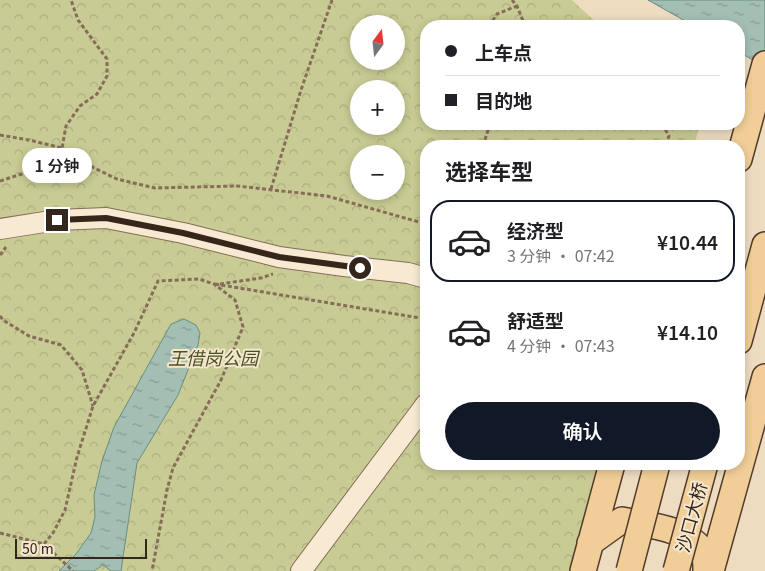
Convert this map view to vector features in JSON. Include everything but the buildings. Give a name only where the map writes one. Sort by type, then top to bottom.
[{"type":"main road","points":[[744,140],[765,64]]},
{"type":"main road","points":[[745,319],[765,245]]},
{"type":"main road","points":[[745,451],[765,378]]},
{"type":"main road","points":[[583,571],[610,470]]},
{"type":"main road","points":[[629,571],[656,470]]},
{"type":"main road","name":"沙口大桥","points":[[676,571],[703,470]]},
{"type":"main road","points":[[710,571],[739,470]]},
{"type":"main road","points":[[590,543],[622,520],[664,528],[691,538],[704,553],[706,571]]},
{"type":"street","points":[[0,229],[57,220],[106,218],[183,233],[279,257],[408,273],[420,276]]},
{"type":"street","points":[[301,571],[420,412]]},
{"type":"path","points":[[0,181],[25,173],[62,148],[66,126],[80,106],[96,94],[106,76],[107,59],[78,20],[71,0]]},
{"type":"path","points":[[272,189],[301,90],[332,0]]},
{"type":"path","points":[[512,0],[523,20]]},
{"type":"path","points":[[493,20],[497,14],[517,6]]},
{"type":"path","points":[[0,135],[62,148],[94,168],[117,178],[155,188],[237,186],[327,196],[420,222]]},
{"type":"path","points":[[214,284],[261,278],[278,273]]},
{"type":"path","points":[[44,544],[65,510],[93,406],[134,333],[158,281],[199,280],[420,318]]},
{"type":"path","points":[[152,571],[173,468],[221,380],[243,327],[235,300],[214,284]]},
{"type":"path","points":[[0,316],[3,320],[29,336],[61,345],[82,370],[93,406]]},
{"type":"path","points":[[0,533],[44,544],[73,571]]},
{"type":"green space","name":"王借岗公园","points":[[0,0],[572,0],[594,20],[420,20],[420,130],[698,130],[696,140],[420,140],[420,470],[611,470],[585,571],[0,571]]},
{"type":"water","points":[[648,0],[765,0],[765,67],[745,55],[745,20],[683,20]]},
{"type":"water","points":[[184,319],[196,325],[200,333],[198,345],[178,395],[137,463],[121,571],[111,571],[103,565],[94,571],[59,571],[76,554],[91,533],[95,517],[94,495],[102,461],[114,427],[171,324]]},
{"type":"route","points":[[57,220],[106,218],[183,233],[279,257],[360,268]]}]
